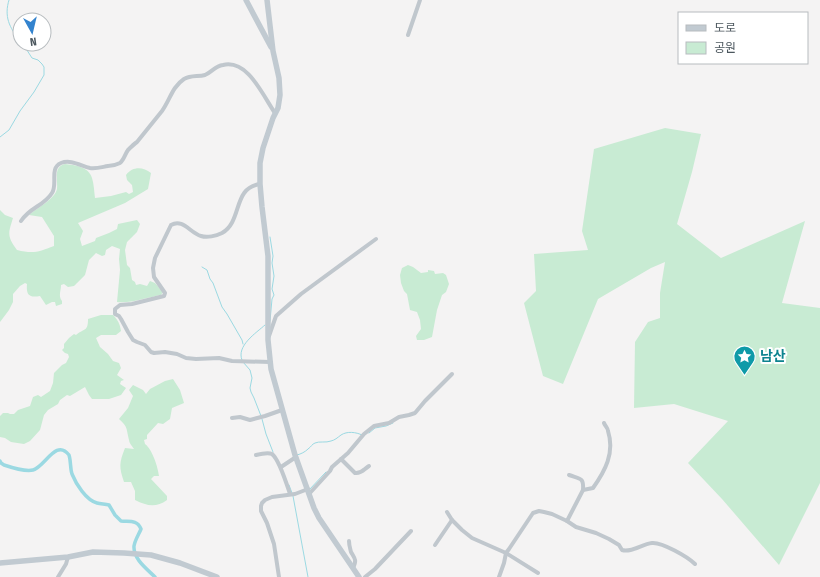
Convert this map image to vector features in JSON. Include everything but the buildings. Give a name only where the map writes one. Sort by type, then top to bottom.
[{"type":"main road","points":[[246,0],[273,51]]},
{"type":"main road","points":[[267,0],[273,51],[280,86],[280,102],[263,148],[260,163],[263,223],[268,256],[268,340],[271,369],[296,456],[314,508],[319,518],[359,577]]},
{"type":"main road","points":[[0,563],[68,557],[93,552],[136,554],[180,563],[217,577]]},
{"type":"street","points":[[408,35],[420,0]]},
{"type":"street","points":[[21,221],[29,212],[48,199],[53,192],[55,188],[54,174],[58,165],[71,162],[96,168],[114,165],[123,160],[129,150],[162,110],[173,90],[178,84],[189,77],[207,74],[214,68],[221,65],[236,65],[250,76],[275,113]]},
{"type":"street","points":[[260,184],[254,184],[243,194],[233,220],[221,233],[208,237],[191,231],[182,224],[175,223],[171,225],[155,258],[153,268],[154,277],[165,293],[164,296],[132,304],[120,305],[115,309],[115,314],[122,319],[133,340],[145,345],[151,352],[154,353],[165,352],[196,360],[219,358],[232,361],[270,362]]},
{"type":"street","points":[[268,340],[276,316],[301,294],[376,239]]},
{"type":"street","points":[[279,577],[274,544],[267,523],[260,511],[260,506],[262,503],[272,497],[308,491],[374,426],[389,424],[399,417],[409,416],[415,413],[452,374]]},
{"type":"street","points":[[232,418],[240,417],[250,420],[282,410]]},
{"type":"street","points":[[583,490],[593,488],[607,465],[610,452],[610,440],[608,429],[604,423]]},
{"type":"street","points":[[256,455],[272,454],[281,467],[282,473],[292,494]]},
{"type":"street","points":[[281,467],[296,456]]},
{"type":"street","points":[[341,459],[355,472],[363,471],[369,466]]},
{"type":"street","points":[[567,521],[583,490],[584,483],[582,480],[569,475]]},
{"type":"street","points":[[499,577],[506,553],[533,513],[539,511],[552,514],[576,526],[610,539],[626,552],[651,543],[658,543],[685,556],[692,560],[695,564]]},
{"type":"street","points":[[447,512],[452,520],[472,538],[506,553],[538,573]]},
{"type":"street","points":[[435,545],[452,520]]},
{"type":"street","points":[[365,577],[375,569],[411,532]]},
{"type":"street","points":[[348,541],[350,550],[356,560],[353,568]]},
{"type":"street","points":[[58,577],[63,571],[68,557]]},
{"type":"green space","points":[[665,128],[701,134],[677,224],[721,258],[805,221],[782,303],[820,308],[820,483],[779,565],[722,499],[688,463],[728,421],[674,404],[634,408],[635,342],[648,322],[660,318],[660,293],[665,262],[651,268],[598,299],[563,384],[543,376],[524,303],[536,291],[534,254],[588,250],[582,231],[594,149]]},
{"type":"green space","points":[[65,164],[77,166],[88,171],[93,180],[95,198],[126,192],[129,194],[133,192],[132,185],[127,180],[126,175],[132,170],[138,168],[151,173],[148,189],[125,203],[78,223],[83,231],[80,239],[82,246],[117,229],[118,224],[137,220],[140,224],[137,232],[127,242],[125,250],[127,265],[130,268],[132,280],[136,285],[140,284],[147,286],[150,281],[155,283],[163,292],[161,295],[139,300],[117,302],[120,249],[112,246],[106,250],[105,255],[102,256],[96,253],[89,260],[85,275],[74,286],[68,287],[64,284],[61,285],[60,295],[62,304],[56,306],[55,302],[52,302],[46,305],[40,296],[33,297],[29,295],[27,291],[27,284],[25,283],[13,294],[13,302],[0,322],[0,210],[5,215],[13,218],[9,235],[17,250],[36,252],[54,246],[54,236],[42,217],[29,215],[56,193],[57,171]]},
{"type":"green space","points":[[408,265],[421,273],[428,272],[428,270],[434,271],[435,274],[443,273],[446,275],[449,284],[446,292],[442,295],[437,310],[432,337],[424,340],[417,340],[416,336],[421,329],[420,320],[417,312],[410,310],[407,294],[401,283],[400,275],[402,268]]},
{"type":"green space","points":[[101,315],[113,315],[120,326],[121,331],[116,335],[101,335],[96,338],[100,347],[113,361],[119,363],[121,368],[117,375],[124,380],[121,381],[120,384],[126,388],[121,395],[109,399],[92,399],[85,387],[70,396],[67,395],[60,400],[58,404],[48,410],[44,415],[40,430],[30,441],[24,444],[11,442],[0,437],[0,416],[3,413],[14,414],[18,410],[30,406],[33,397],[38,395],[41,397],[50,391],[54,373],[66,363],[69,357],[68,354],[62,350],[64,348],[64,344],[74,334],[76,335],[86,328],[88,319]]},
{"type":"green space","points":[[173,379],[180,390],[184,403],[172,408],[170,419],[163,424],[158,423],[147,435],[147,439],[144,440],[156,463],[159,476],[154,476],[151,479],[167,496],[167,500],[163,503],[155,505],[147,505],[135,500],[135,491],[131,482],[124,482],[120,465],[125,448],[134,449],[124,424],[119,419],[128,408],[133,396],[129,390],[133,385],[143,390],[146,394],[150,389],[165,381]]},
{"type":"waterway","points":[[9,0],[7,17],[12,29]]},
{"type":"waterway","points":[[0,137],[9,130],[44,75],[44,67],[42,64],[38,60],[32,58],[28,52]]},
{"type":"waterway","points":[[270,237],[274,276],[272,289],[274,295],[272,299],[270,321]]},
{"type":"waterway","points":[[202,267],[207,270],[222,307],[243,344]]},
{"type":"waterway","points":[[242,360],[241,355],[244,345],[265,325]]},
{"type":"waterway","points":[[243,362],[250,370],[252,378],[250,388],[261,416]]},
{"type":"waterway","points":[[262,419],[273,452]]},
{"type":"waterway","points":[[369,433],[375,428],[393,423]]},
{"type":"waterway","points":[[297,455],[306,451],[314,443],[332,441],[349,432],[362,435]]},
{"type":"waterway","points":[[0,461],[4,465],[33,470],[42,464],[55,451],[64,451],[69,455],[71,472],[85,495],[97,503],[109,505],[121,521],[135,522],[139,526],[141,529],[136,539],[134,551],[141,563],[155,577]]},
{"type":"waterway","points":[[309,490],[326,472]]},
{"type":"waterway","points":[[289,485],[292,493]]},
{"type":"waterway","points":[[293,496],[308,577]]},
{"type":"place","name":"남산","points":[[745,376]]}]
